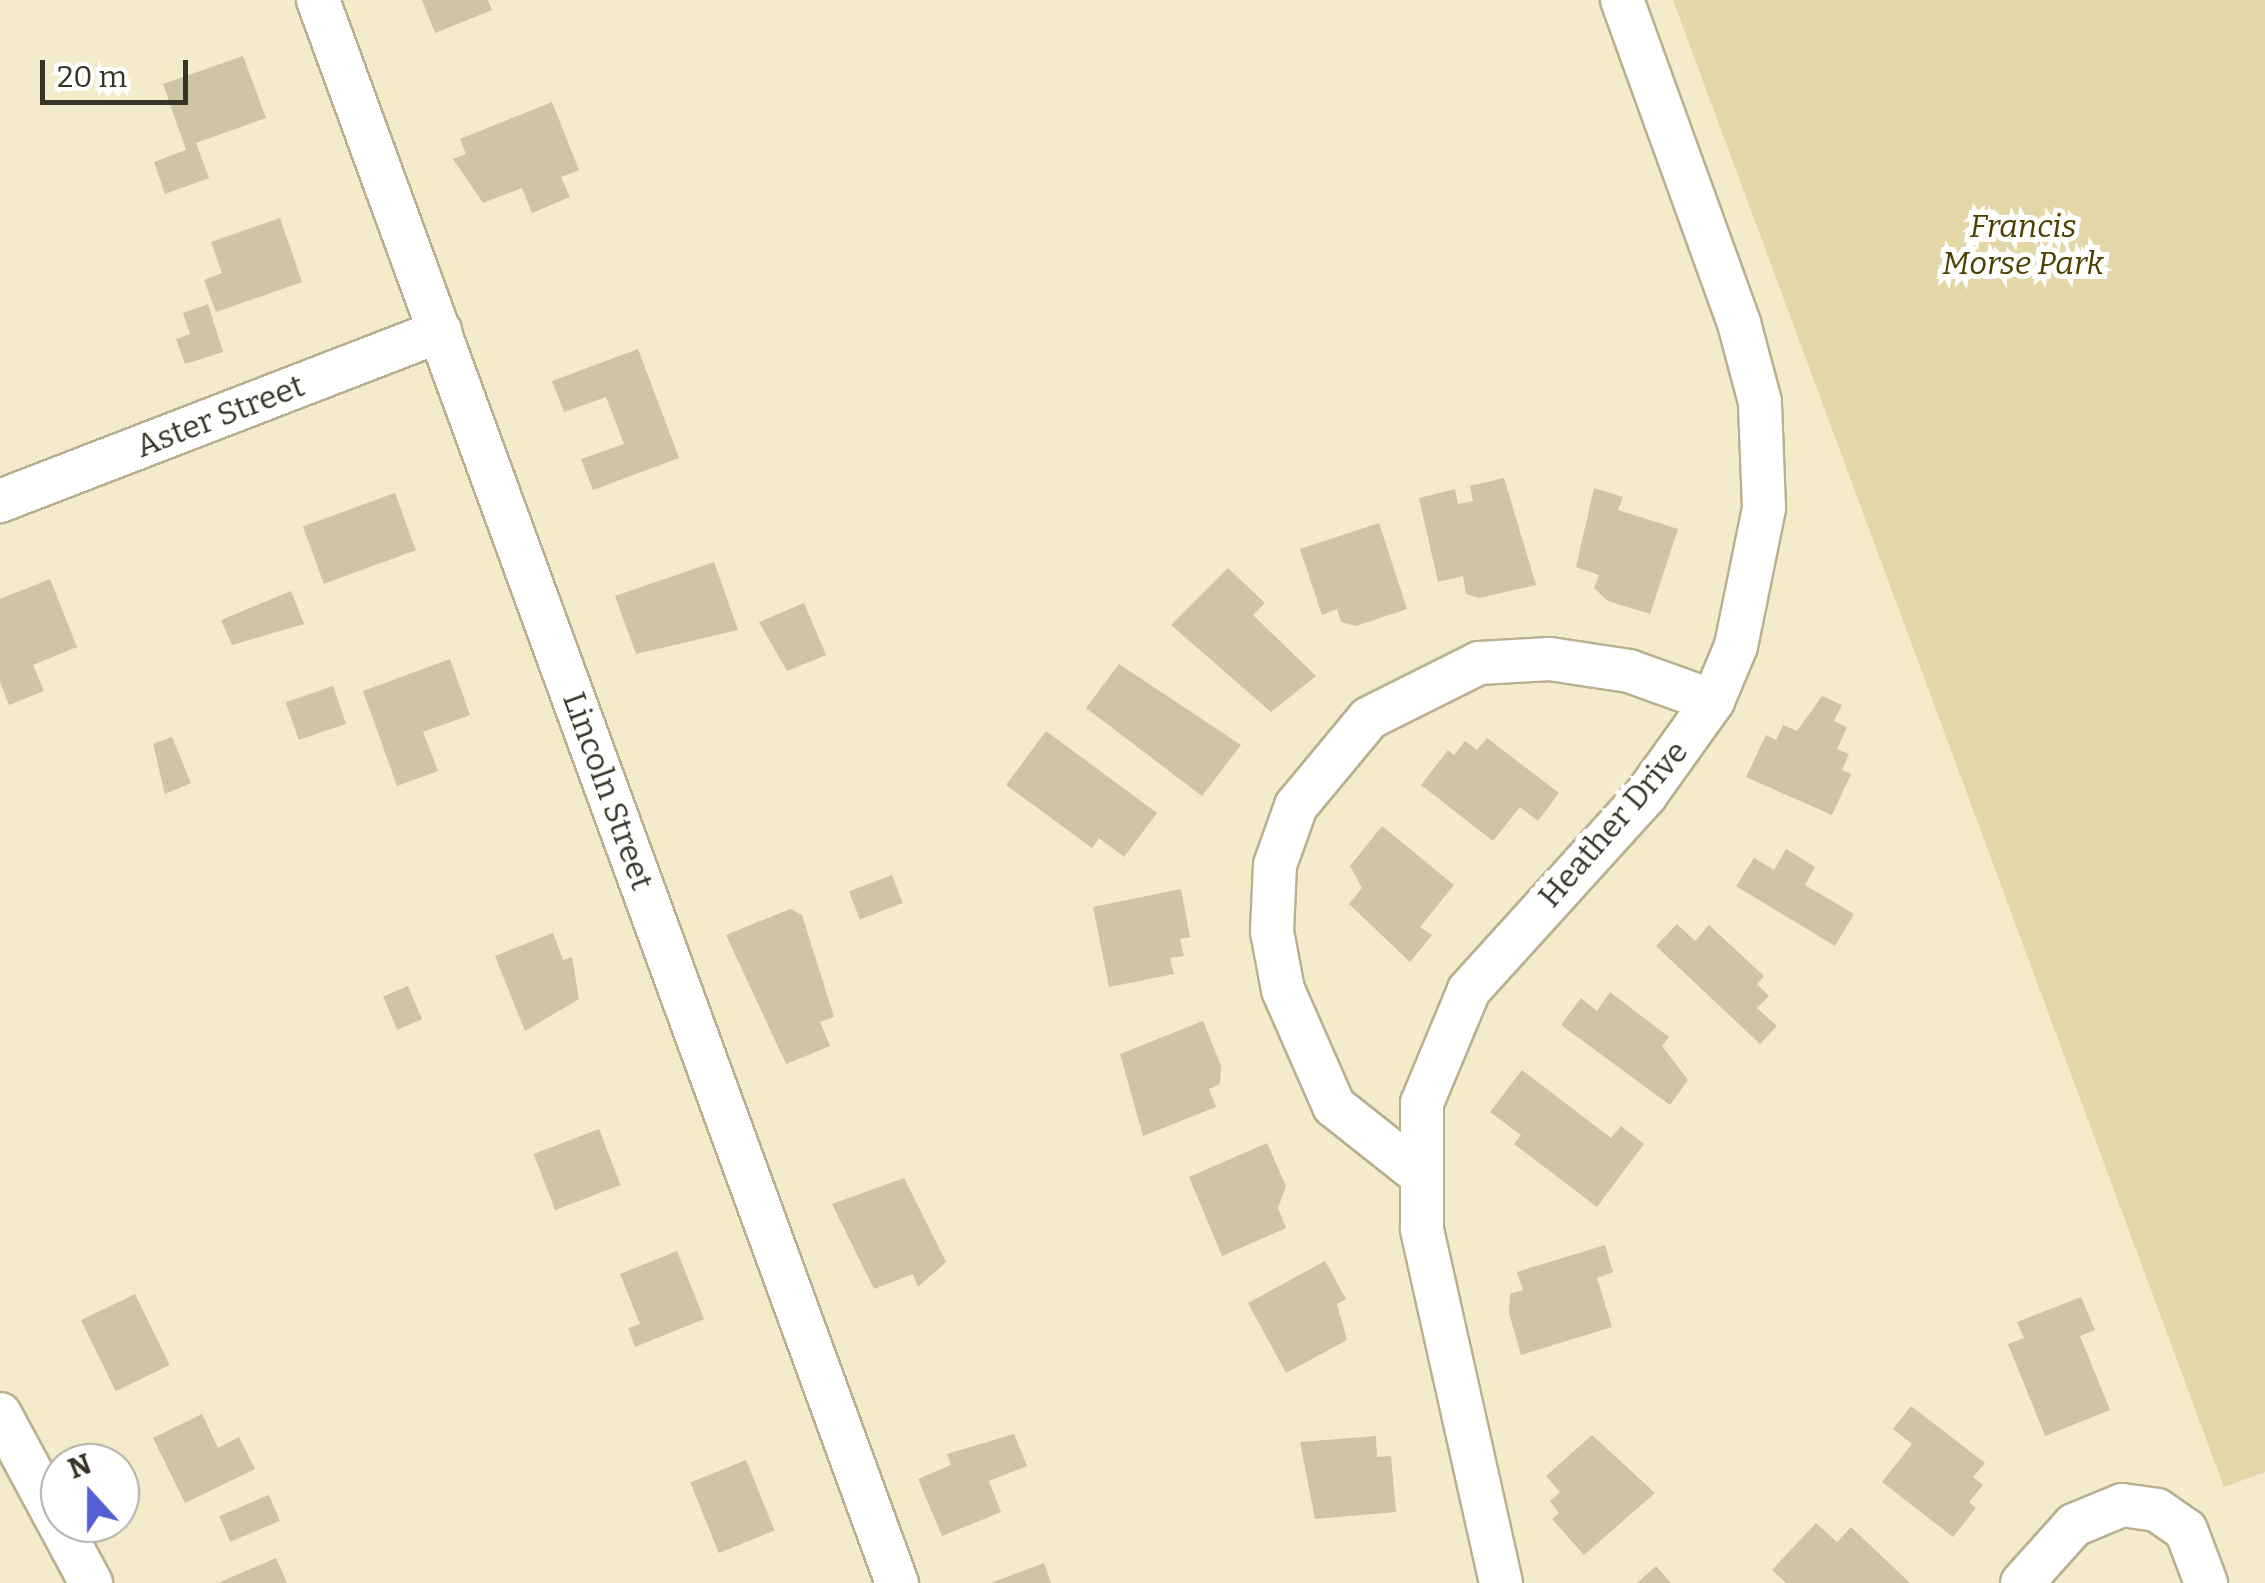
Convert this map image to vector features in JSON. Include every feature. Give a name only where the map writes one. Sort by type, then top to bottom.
[{"type":"street","name":"Lincoln Street","points":[[318,0],[897,1583]]},
{"type":"street","name":"Heather Drive","points":[[1501,1583],[1416,1171],[1422,1103],[1469,990],[1645,796],[1714,701],[1758,563],[1760,402],[1622,0]]},
{"type":"street","name":"Aster Street","points":[[0,501],[440,331]]},
{"type":"street","points":[[1416,1171],[1334,1106],[1283,990],[1272,931],[1275,866],[1296,806],[1370,718],[1479,664],[1550,659],[1629,671],[1714,701]]},
{"type":"street","points":[[0,1414],[92,1583]]},
{"type":"street","points":[[2022,1583],[2074,1525],[2122,1505],[2158,1510],[2186,1530],[2206,1583]]},
{"type":"green space","name":"Francis Morse Park","points":[[1673,0],[2265,0],[2265,1472],[2224,1487]]},
{"type":"building","points":[[422,0],[488,0],[492,10],[435,33]]},
{"type":"building","points":[[243,56],[266,118],[196,143],[209,178],[165,194],[154,162],[186,150],[163,84]]},
{"type":"building","points":[[552,102],[579,170],[561,177],[570,197],[532,213],[522,188],[483,203],[453,159],[466,154],[460,139]]},
{"type":"building","points":[[280,218],[302,282],[216,312],[204,280],[222,273],[211,242]]},
{"type":"building","points":[[208,304],[223,352],[185,364],[176,339],[190,334],[183,313]]},
{"type":"building","points":[[638,349],[679,458],[593,490],[581,459],[624,444],[606,397],[564,412],[552,381]]},
{"type":"building","points":[[1504,478],[1536,585],[1479,598],[1466,594],[1463,576],[1438,582],[1419,498],[1455,489],[1458,504],[1473,501],[1470,486]]},
{"type":"building","points":[[1594,488],[1623,497],[1618,510],[1678,529],[1650,614],[1608,601],[1594,588],[1599,575],[1576,567]]},
{"type":"building","points":[[395,493],[416,550],[324,584],[303,527]]},
{"type":"building","points":[[1379,523],[1407,609],[1356,626],[1341,622],[1337,609],[1322,615],[1300,549]]},
{"type":"building","points":[[714,562],[738,630],[636,654],[615,596]]},
{"type":"building","points":[[1228,568],[1265,603],[1253,615],[1316,676],[1271,712],[1171,625]]},
{"type":"building","points":[[50,579],[77,647],[33,665],[44,691],[9,705],[0,682],[0,599]]},
{"type":"building","points":[[291,591],[304,624],[232,645],[221,620]]},
{"type":"building","points":[[804,603],[826,655],[787,671],[759,622]]},
{"type":"building","points":[[450,659],[470,715],[423,732],[438,771],[397,786],[363,691]]},
{"type":"building","points":[[1119,664],[1241,745],[1202,796],[1086,708]]},
{"type":"building","points":[[333,686],[346,724],[299,740],[286,702]]},
{"type":"building","points":[[1822,696],[1842,705],[1834,721],[1847,727],[1837,749],[1849,754],[1842,770],[1851,774],[1832,815],[1746,777],[1766,735],[1776,740],[1783,725],[1797,731]]},
{"type":"building","points":[[1046,731],[1157,813],[1124,857],[1099,838],[1092,848],[1006,785]]},
{"type":"building","points":[[172,737],[191,783],[165,794],[153,744]]},
{"type":"building","points":[[1487,738],[1559,793],[1538,821],[1520,807],[1493,841],[1421,785],[1448,750],[1454,755],[1465,741],[1477,750]]},
{"type":"building","points":[[1382,826],[1454,885],[1420,927],[1432,935],[1410,962],[1349,904],[1362,888],[1350,866]]},
{"type":"building","points":[[1786,849],[1815,867],[1805,885],[1854,914],[1835,946],[1736,886],[1754,858],[1774,870]]},
{"type":"building","points":[[892,875],[903,903],[860,919],[849,891]]},
{"type":"building","points":[[1181,889],[1190,937],[1180,939],[1184,956],[1170,958],[1174,974],[1109,987],[1093,907]]},
{"type":"building","points":[[790,909],[802,915],[834,1017],[820,1022],[830,1046],[786,1064],[726,935]]},
{"type":"building","points":[[1677,924],[1695,941],[1709,925],[1764,976],[1757,984],[1769,996],[1757,1008],[1777,1026],[1760,1044],[1656,946]]},
{"type":"building","points":[[553,933],[563,960],[572,957],[579,999],[525,1031],[495,956]]},
{"type":"building","points":[[408,986],[422,1019],[397,1030],[383,997]]},
{"type":"building","points":[[1610,992],[1669,1037],[1662,1046],[1688,1080],[1670,1105],[1561,1025],[1581,998],[1597,1011]]},
{"type":"building","points":[[1203,1021],[1221,1066],[1220,1084],[1209,1089],[1216,1107],[1143,1136],[1120,1054]]},
{"type":"building","points":[[1522,1070],[1611,1138],[1621,1126],[1644,1144],[1597,1207],[1514,1144],[1521,1135],[1490,1112]]},
{"type":"building","points":[[599,1129],[621,1185],[555,1210],[534,1154]]},
{"type":"building","points":[[1267,1143],[1286,1186],[1278,1208],[1286,1228],[1222,1256],[1189,1177]]},
{"type":"building","points":[[904,1178],[946,1262],[918,1287],[913,1274],[874,1289],[832,1204]]},
{"type":"building","points":[[1605,1245],[1613,1272],[1597,1278],[1612,1327],[1521,1355],[1509,1313],[1510,1294],[1523,1290],[1517,1272]]},
{"type":"building","points":[[677,1251],[704,1319],[635,1347],[628,1328],[640,1324],[620,1274]]},
{"type":"building","points":[[1325,1261],[1346,1299],[1337,1304],[1347,1340],[1286,1373],[1248,1303]]},
{"type":"building","points":[[135,1294],[170,1365],[116,1391],[81,1320]]},
{"type":"building","points":[[2081,1297],[2095,1330],[2080,1336],[2110,1410],[2045,1436],[2008,1344],[2024,1338],[2017,1322]]},
{"type":"building","points":[[1911,1406],[1985,1463],[1973,1477],[1983,1485],[1969,1502],[1976,1508],[1953,1537],[1882,1482],[1912,1444],[1893,1429]]},
{"type":"building","points":[[202,1414],[218,1448],[239,1437],[255,1469],[185,1503],[153,1438]]},
{"type":"building","points":[[1014,1434],[1027,1466],[989,1481],[1001,1512],[942,1536],[918,1479],[951,1465],[947,1454]]},
{"type":"building","points":[[1592,1435],[1655,1493],[1584,1555],[1552,1519],[1559,1513],[1550,1501],[1560,1492],[1546,1476]]},
{"type":"building","points":[[1376,1436],[1377,1457],[1391,1456],[1396,1512],[1315,1519],[1300,1442]]},
{"type":"building","points":[[746,1460],[774,1530],[719,1553],[690,1482]]},
{"type":"building","points":[[269,1495],[280,1521],[230,1542],[219,1516]]},
{"type":"building","points":[[1816,1523],[1837,1542],[1851,1527],[1910,1583],[1786,1583],[1772,1570]]},
{"type":"building","points":[[276,1558],[287,1583],[218,1583]]},
{"type":"building","points":[[1044,1563],[1051,1583],[991,1583]]},
{"type":"building","points":[[1656,1566],[1671,1583],[1637,1583]]}]
